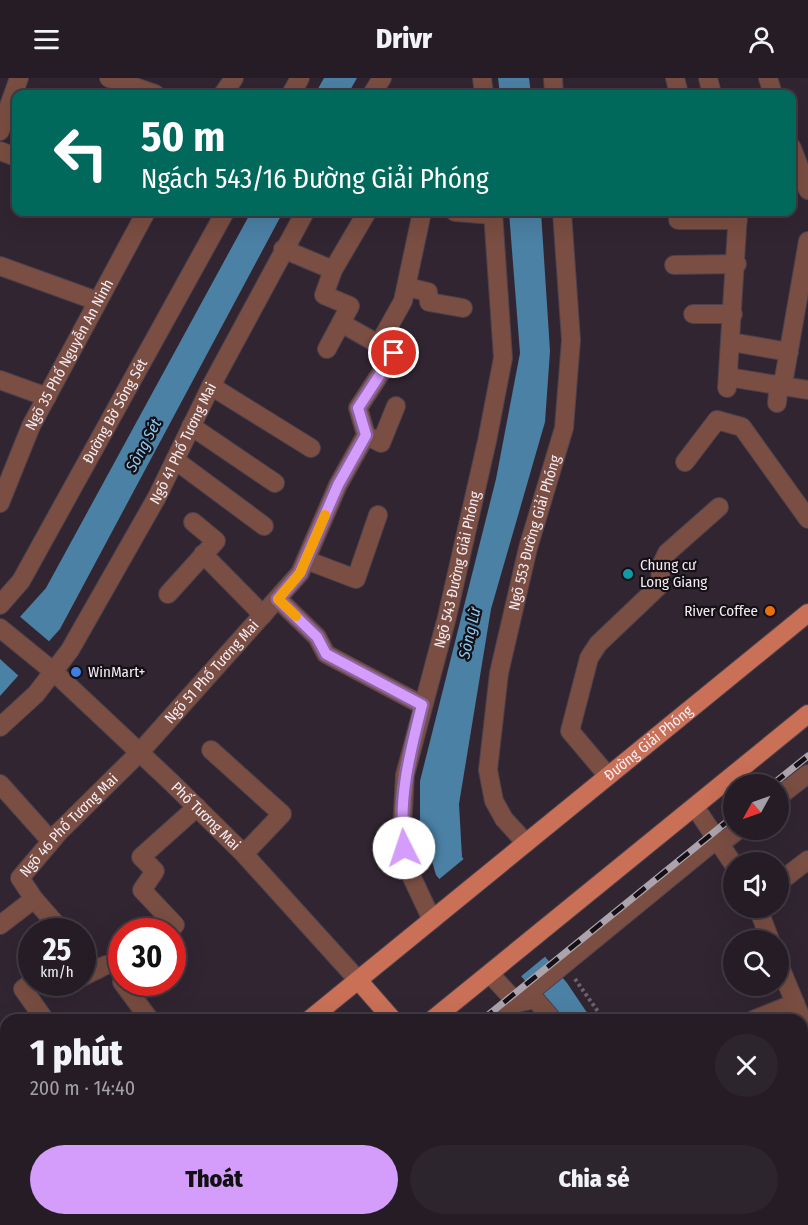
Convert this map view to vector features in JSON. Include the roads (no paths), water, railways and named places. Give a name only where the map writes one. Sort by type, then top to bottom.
[{"type":"main road","name":"Đường Giải Phóng","points":[[432,920],[808,613]]},
{"type":"main road","points":[[440,1014],[808,714]]},
{"type":"main road","points":[[316,1014],[432,920]]},
{"type":"main road","points":[[358,980],[388,1014]]},
{"type":"street","points":[[109,78],[144,90]]},
{"type":"street","points":[[0,131],[12,98]]},
{"type":"street","points":[[796,158],[808,190]]},
{"type":"street","name":"Ngõ 35 Phố Nguyễn An Ninh","points":[[2,495],[31,426],[144,216]]},
{"type":"street","name":"Đường Bờ Sông Sét","points":[[0,605],[21,581],[223,216]]},
{"type":"street","name":"Ngõ 41 Phố Tương Mai","points":[[0,727],[36,694],[48,668],[130,544],[283,249],[303,216]]},
{"type":"street","points":[[327,349],[350,306],[324,295],[333,270],[365,216]]},
{"type":"street","points":[[396,406],[381,443],[366,435],[358,408],[386,348],[403,301],[421,216]]},
{"type":"street","name":"Ngõ 543 Đường Giải Phóng","points":[[432,920],[407,867],[402,828],[405,775],[447,617],[463,538],[488,441],[502,358],[493,216]]},
{"type":"street","name":"Ngõ 553 Đường Giải Phóng","points":[[526,843],[504,819],[494,801],[488,770],[499,673],[528,548],[564,428],[572,340],[562,216]]},
{"type":"street","points":[[678,220],[738,216],[737,264],[728,382],[781,384],[808,390]]},
{"type":"street","points":[[777,403],[805,278],[808,241]]},
{"type":"street","points":[[283,249],[333,270]]},
{"type":"street","points":[[674,265],[737,264]]},
{"type":"street","points":[[0,266],[97,301]]},
{"type":"street","points":[[407,287],[428,292],[429,303],[463,308]]},
{"type":"street","points":[[693,315],[733,314]]},
{"type":"street","points":[[341,322],[386,348]]},
{"type":"street","points":[[731,342],[789,352]]},
{"type":"street","points":[[0,380],[47,397]]},
{"type":"street","points":[[211,386],[311,448]]},
{"type":"street","points":[[685,462],[717,420],[742,427],[808,519]]},
{"type":"street","points":[[191,426],[275,483]]},
{"type":"street","name":"Ngõ 51 Phố Tương Mai","points":[[140,752],[300,573],[338,485],[366,435]]},
{"type":"street","points":[[175,460],[264,526]]},
{"type":"street","points":[[608,776],[570,731],[589,658],[598,644],[660,585],[661,566],[667,553],[719,507]]},
{"type":"street","points":[[306,560],[356,579],[378,515]]},
{"type":"street","points":[[168,594],[216,541],[193,522]]},
{"type":"street","points":[[203,554],[263,615]]},
{"type":"street","points":[[278,599],[317,637],[326,654],[422,705]]},
{"type":"street","name":"Phố Tương Mai","points":[[0,628],[48,668],[197,807],[244,854],[358,980]]},
{"type":"street","points":[[211,750],[282,814],[244,854]]},
{"type":"street","name":"Ngõ 46 Phố Tương Mai","points":[[51,918],[20,878],[51,841],[140,752]]},
{"type":"street","points":[[789,789],[808,774]]},
{"type":"street","points":[[0,784],[51,841]]},
{"type":"street","points":[[168,918],[142,891],[155,871],[141,857],[197,807]]},
{"type":"street","points":[[695,807],[725,852]]},
{"type":"street","points":[[504,1014],[723,839]]},
{"type":"street","points":[[789,875],[808,860]]},
{"type":"street","points":[[0,925],[34,899]]},
{"type":"street","points":[[494,971],[521,1000]]},
{"type":"street","points":[[107,975],[139,1014]]},
{"type":"street","points":[[789,989],[800,1014]]},
{"type":"street","points":[[28,996],[41,1014]]},
{"type":"street","points":[[521,1000],[535,999],[548,1014]]},
{"type":"street","points":[[768,1014],[795,1003]]},
{"type":"water","points":[[324,78],[357,78],[350,90],[317,90]]},
{"type":"water","points":[[498,78],[529,78],[530,90],[500,90]]},
{"type":"water","name":"Sông Sét","points":[[249,216],[281,216],[60,629],[0,696],[0,639],[46,588]]},
{"type":"water","name":"Sông Lừ","points":[[509,216],[541,216],[550,351],[545,422],[491,609],[459,804],[462,857],[567,983],[588,1014],[553,1014],[436,875],[420,820],[420,781],[496,479],[520,353]]},
{"type":"railway","points":[[786,774],[808,756]]},
{"type":"railway","points":[[489,1014],[723,825]]},
{"type":"place","name":"Chung cư Long Giang","points":[[628,574]]},
{"type":"place","name":"River Coffee","points":[[770,611]]},
{"type":"place","name":"WinMart+","points":[[76,672]]}]
